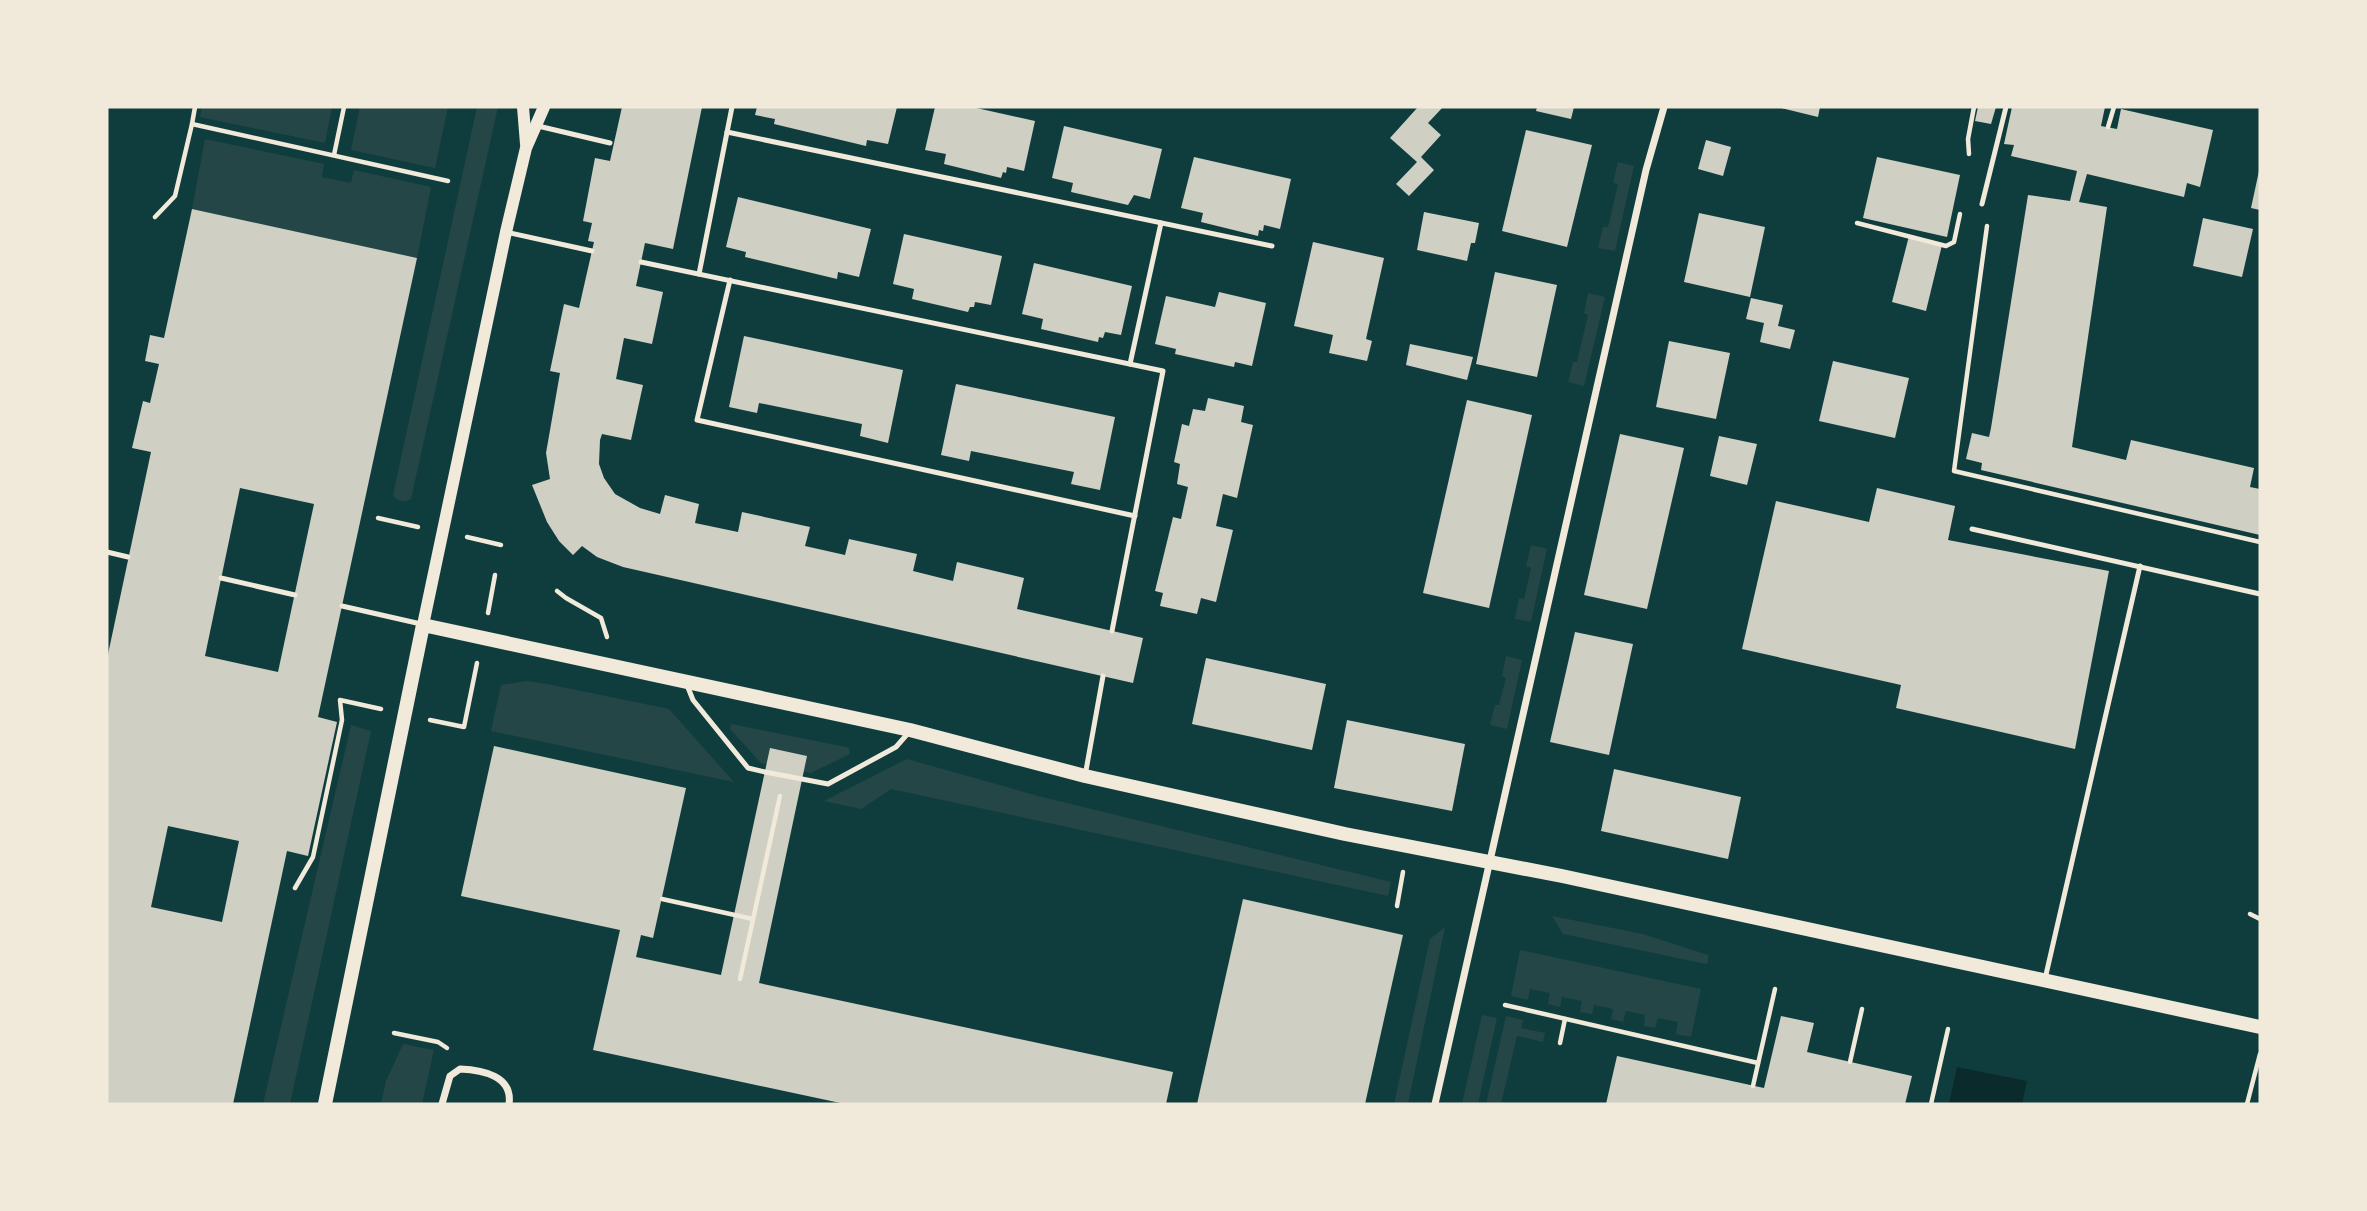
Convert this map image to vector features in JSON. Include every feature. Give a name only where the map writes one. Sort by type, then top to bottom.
[{"type":"main road","points":[[325,1104],[423,625],[910,730],[1085,776],[1345,834],[1489,862],[2260,1027]]},
{"type":"street","points":[[523,107],[530,125]]},
{"type":"street","points":[[423,625],[530,125],[544,107]]},
{"type":"street","points":[[1435,1104],[1646,170],[1664,107]]},
{"type":"street","points":[[442,1104],[447,1083],[454,1072],[468,1070],[498,1077],[505,1082],[509,1090],[509,1104]]},
{"type":"lane","points":[[699,274],[732,107]]},
{"type":"lane","points":[[1982,204],[2006,107]]},
{"type":"lane","points":[[530,125],[610,143]]},
{"type":"lane","points":[[727,132],[1272,246]]},
{"type":"lane","points":[[1130,364],[1161,223]]},
{"type":"lane","points":[[506,232],[592,251]]},
{"type":"lane","points":[[641,262],[1163,371],[1112,631]]},
{"type":"lane","points":[[730,281],[697,420],[1135,516]]},
{"type":"lane","points":[[1972,529],[2260,594]]},
{"type":"lane","points":[[107,552],[128,557]]},
{"type":"lane","points":[[2045,980],[2140,566]]},
{"type":"lane","points":[[222,578],[295,595]]},
{"type":"lane","points":[[342,606],[423,625]]},
{"type":"lane","points":[[1085,776],[1103,676]]},
{"type":"lane","points":[[685,682],[693,700],[748,768],[785,776],[828,784],[895,747],[910,730]]},
{"type":"path","points":[[155,217],[175,196],[195,107]]},
{"type":"path","points":[[334,155],[344,107]]},
{"type":"path","points":[[1969,162],[1968,139],[1974,107]]},
{"type":"path","points":[[2108,127],[2114,107]]},
{"type":"path","points":[[191,124],[447,181]]},
{"type":"path","points":[[1982,204],[1989,209],[1954,471],[2260,542]]},
{"type":"path","points":[[1857,223],[1946,246],[1954,242],[1962,208]]},
{"type":"path","points":[[557,591],[601,618],[617,668]]},
{"type":"path","points":[[295,888],[313,857],[342,720],[340,700]]},
{"type":"path","points":[[740,979],[785,776]]},
{"type":"path","points":[[662,900],[753,919]]},
{"type":"path","points":[[2250,914],[2260,919]]},
{"type":"path","points":[[1752,1086],[1775,989]]},
{"type":"path","points":[[1505,1005],[1758,1063]]},
{"type":"path","points":[[1850,1062],[1862,1009]]},
{"type":"path","points":[[1560,1043],[1565,1019]]},
{"type":"path","points":[[1931,1104],[1948,1029]]},
{"type":"path","points":[[394,1033],[438,1042],[447,1047],[452,1055],[454,1072]]},
{"type":"path","points":[[2247,1104],[2260,1054]]},
{"type":"shaded area","points":[[202,107],[332,107],[325,143],[200,117]]},
{"type":"shaded area","points":[[360,107],[448,107],[435,168],[351,150]]},
{"type":"shaded area","points":[[477,107],[498,107],[411,499],[401,501],[393,495]]},
{"type":"shaded area","points":[[205,139],[324,164],[322,177],[351,183],[354,170],[431,187],[417,258],[192,209]]},
{"type":"shaded area","points":[[1618,162],[1634,166],[1615,251],[1598,248],[1603,227],[1608,227],[1618,184],[1613,183]]},
{"type":"shaded area","points":[[1588,293],[1605,297],[1584,386],[1568,382],[1573,362],[1577,362],[1588,315],[1584,313]]},
{"type":"shaded area","points":[[1531,545],[1547,549],[1531,622],[1515,619],[1519,598],[1524,599],[1531,568],[1526,566]]},
{"type":"shaded area","points":[[1506,656],[1522,660],[1507,729],[1490,725],[1506,678],[1502,676]]},
{"type":"shaded area","points":[[527,681],[669,709],[734,782],[491,731],[501,685]]},
{"type":"shaded area","points":[[731,724],[846,747],[849,748],[850,754],[811,773],[761,763],[730,729]]},
{"type":"shaded area","points":[[351,725],[371,731],[290,1104],[263,1104]]},
{"type":"shaded area","points":[[907,759],[1038,796],[1391,882],[1388,896],[891,789],[861,809],[824,801]]},
{"type":"shaded area","points":[[1552,916],[1643,934],[1708,955],[1708,962],[1706,964],[1563,934]]},
{"type":"shaded area","points":[[1445,927],[1408,1104],[1394,1104],[1430,939]]},
{"type":"shaded area","points":[[1520,950],[1701,989],[1691,1037],[1676,1034],[1678,1022],[1658,1018],[1655,1028],[1644,1026],[1645,1015],[1626,1011],[1623,1022],[1611,1019],[1613,1009],[1594,1005],[1592,1014],[1580,1012],[1582,1001],[1562,997],[1560,1007],[1548,1004],[1550,993],[1530,989],[1528,1000],[1511,996]]},
{"type":"shaded area","points":[[1482,1015],[1497,1018],[1478,1104],[1462,1104]]},
{"type":"shaded area","points":[[1506,1016],[1523,1020],[1521,1028],[1545,1033],[1543,1042],[1517,1036],[1501,1104],[1486,1104]]},
{"type":"shaded area","points":[[403,1044],[434,1050],[422,1104],[381,1104],[386,1081]]},
{"type":"shaded area","points":[[1957,1067],[2027,1081],[2022,1104],[1949,1104]]},
{"type":"building","points":[[622,107],[702,107],[673,249],[645,243],[636,286],[663,292],[652,344],[624,338],[616,379],[643,385],[631,440],[602,434],[600,440],[599,464],[604,478],[615,494],[640,508],[660,514],[665,495],[699,504],[695,523],[738,532],[742,512],[810,527],[805,546],[845,555],[849,539],[917,554],[913,571],[953,581],[957,562],[1024,578],[1017,609],[1143,638],[1133,683],[623,567],[597,557],[582,546],[573,555],[559,541],[547,522],[532,485],[550,479],[546,453],[560,373],[550,371],[564,304],[579,308],[594,242],[588,241],[592,223],[583,221],[595,158],[610,161]]},
{"type":"building","points":[[757,107],[897,107],[888,144],[867,140],[866,146],[774,124],[775,119],[755,115]]},
{"type":"building","points":[[935,107],[972,107],[1035,121],[1024,171],[1007,167],[1001,178],[944,164],[946,154],[925,150]]},
{"type":"building","points":[[1418,107],[1443,107],[1428,123],[1441,135],[1421,157],[1434,170],[1409,196],[1396,184],[1417,162],[1390,138]]},
{"type":"building","points":[[1537,107],[1574,107],[1571,119],[1536,111]]},
{"type":"building","points":[[1777,107],[1820,107],[1818,117]]},
{"type":"building","points":[[1978,107],[1996,107],[1991,124],[1975,121]]},
{"type":"building","points":[[2012,107],[2105,107],[2101,126],[2117,129],[2121,109],[2213,130],[2200,187],[2187,183],[2184,197],[2087,174],[2079,202],[2107,207],[2072,447],[2126,460],[2131,440],[2254,468],[2250,487],[2260,489],[2260,535],[1981,470],[1982,463],[1966,459],[1972,433],[1989,437],[2028,195],[2070,201],[2077,171],[2011,156],[2014,145],[2004,144]]},
{"type":"building","points":[[1064,126],[1162,149],[1150,199],[1134,195],[1128,205],[1071,192],[1073,183],[1052,178]]},
{"type":"building","points":[[1526,130],[1592,145],[1567,247],[1502,231]]},
{"type":"building","points":[[1706,140],[1731,147],[1723,176],[1698,169]]},
{"type":"building","points":[[1194,157],[1291,179],[1280,229],[1264,225],[1258,236],[1201,222],[1203,213],[1181,208]]},
{"type":"building","points":[[1877,157],[1960,175],[1947,237],[1863,218]]},
{"type":"building","points":[[2260,171],[2260,210],[2251,208]]},
{"type":"building","points":[[738,197],[871,229],[859,277],[838,272],[837,279],[745,257],[746,252],[726,247]]},
{"type":"building","points":[[192,209],[417,258],[318,717],[337,722],[308,856],[287,851],[233,1104],[107,1104],[107,659],[151,452],[132,448],[143,401],[150,403],[159,364],[145,361],[150,335],[164,338]],"holes":[[[240,488],[314,504],[278,672],[205,656]],[[168,826],[239,841],[222,922],[151,907]]]},
{"type":"building","points":[[1424,212],[1479,223],[1475,243],[1471,243],[1467,261],[1417,250]]},
{"type":"building","points":[[1699,213],[1765,227],[1750,297],[1684,282]]},
{"type":"building","points":[[2203,218],[2253,229],[2242,277],[2193,266]]},
{"type":"building","points":[[904,234],[1002,256],[991,305],[975,302],[968,312],[912,299],[914,289],[893,284]]},
{"type":"building","points":[[1909,236],[1942,245],[1926,311],[1892,302]]},
{"type":"building","points":[[1313,242],[1384,258],[1366,339],[1372,341],[1367,361],[1329,353],[1333,335],[1294,326]]},
{"type":"building","points":[[1034,263],[1132,286],[1121,335],[1105,332],[1098,342],[1041,329],[1043,319],[1022,314]]},
{"type":"building","points":[[1495,272],[1557,285],[1537,377],[1476,364]]},
{"type":"building","points":[[1219,292],[1266,303],[1252,366],[1235,362],[1234,367],[1175,354],[1176,349],[1155,344],[1166,296],[1215,307]]},
{"type":"building","points":[[1751,298],[1783,305],[1778,326],[1795,330],[1790,349],[1760,342],[1764,323],[1746,319]]},
{"type":"building","points":[[744,336],[903,370],[888,443],[860,436],[862,424],[759,403],[757,413],[729,407]]},
{"type":"building","points":[[1669,341],[1730,353],[1716,419],[1656,407]]},
{"type":"building","points":[[1410,344],[1473,357],[1467,380],[1406,365]]},
{"type":"building","points":[[1833,361],[1909,378],[1895,438],[1819,421]]},
{"type":"building","points":[[956,384],[1115,417],[1100,490],[1071,484],[1074,472],[971,451],[969,461],[941,455]]},
{"type":"building","points":[[1208,398],[1244,406],[1241,422],[1253,425],[1237,498],[1223,494],[1216,526],[1233,530],[1216,602],[1201,598],[1197,614],[1160,606],[1163,593],[1155,591],[1173,517],[1181,519],[1188,487],[1177,484],[1180,464],[1174,462],[1182,424],[1189,426],[1193,409],[1205,411]]},
{"type":"building","points":[[1467,400],[1532,415],[1489,608],[1423,593]]},
{"type":"building","points":[[1620,434],[1684,448],[1647,609],[1584,595]]},
{"type":"building","points":[[1719,436],[1757,444],[1747,485],[1710,476]]},
{"type":"building","points":[[1877,488],[1955,506],[1948,540],[2109,571],[2075,749],[1896,708],[1901,685],[1742,649],[1776,501],[1869,522]]},
{"type":"building","points":[[1575,632],[1633,644],[1609,755],[1550,742]]},
{"type":"building","points":[[1206,658],[1326,684],[1312,750],[1192,724]]},
{"type":"building","points":[[1347,720],[1465,744],[1452,811],[1334,788]]},
{"type":"building","points":[[494,746],[686,788],[653,938],[641,935],[636,957],[721,975],[770,748],[807,756],[759,983],[1173,1072],[1166,1104],[845,1104],[593,1050],[620,930],[461,896]]},
{"type":"building","points":[[1614,769],[1741,797],[1728,859],[1601,831]]},
{"type":"building","points":[[1243,899],[1403,935],[1365,1104],[1197,1104]]},
{"type":"building","points":[[1781,1016],[1814,1023],[1807,1052],[1912,1076],[1905,1104],[1606,1104],[1617,1056],[1764,1088]]}]
